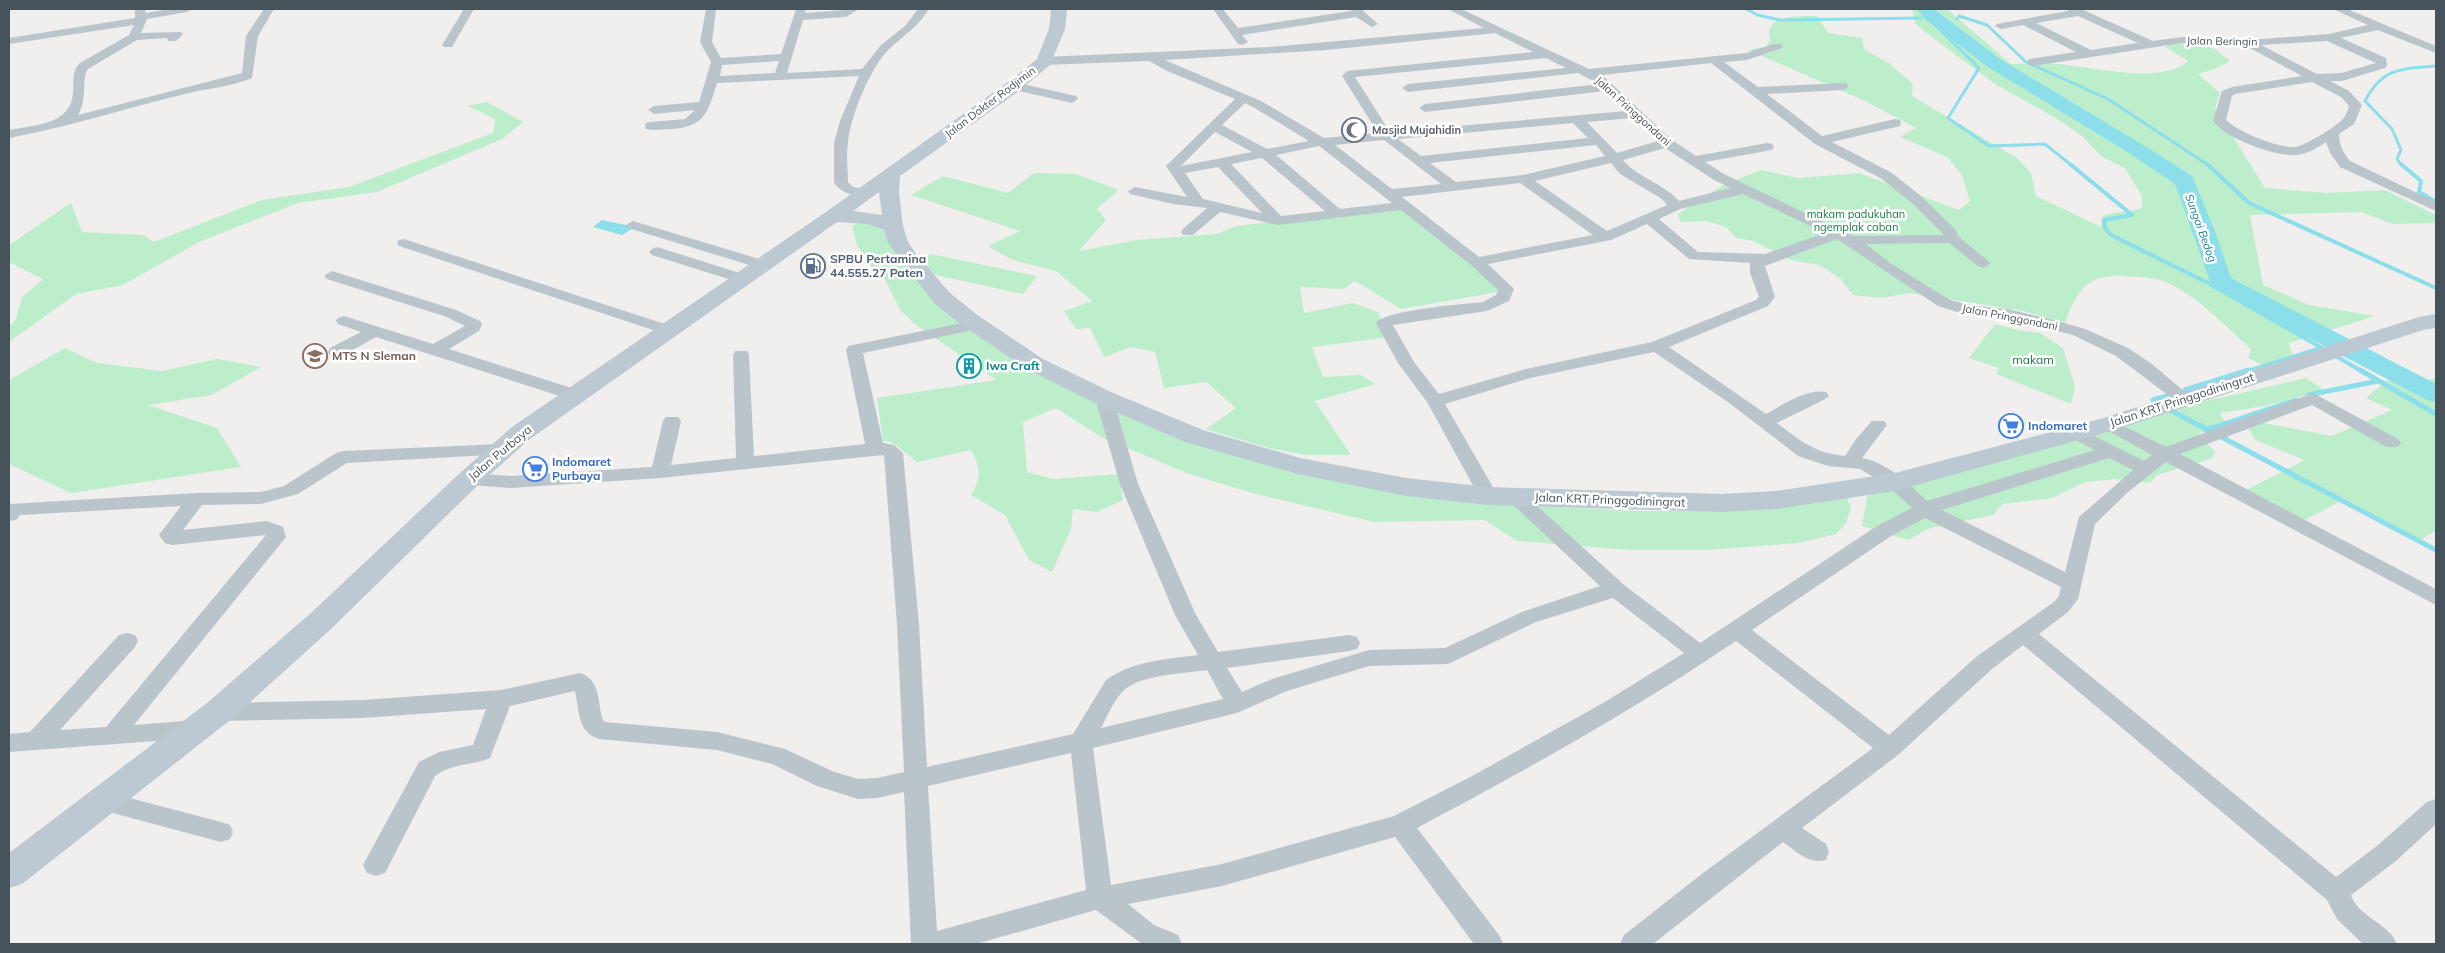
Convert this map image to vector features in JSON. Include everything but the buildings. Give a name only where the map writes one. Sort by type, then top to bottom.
[{"type":"main road","name":"Jalan Dokter Radjimin","points":[[865,193],[1014,86],[1044,61],[1057,29],[1059,9]]},
{"type":"main road","name":"Jalan KRT Pringgodiningrat","points":[[891,175],[889,192],[893,226],[898,244],[937,291],[977,325],[1035,364],[1104,398],[1194,436],[1298,466],[1406,487],[1488,496],[1722,503],[1776,500],[1895,482],[2120,420],[2183,398],[2427,323]]},
{"type":"main road","name":"Jalan Purbaya","points":[[9,873],[207,720],[322,621],[501,450],[575,395],[865,193]]},
{"type":"main road","points":[[833,216],[872,218],[893,226]]},
{"type":"street","points":[[9,41],[141,15],[187,9]]},
{"type":"street","points":[[9,134],[61,123],[185,90],[236,80],[248,75],[252,36],[269,9]]},
{"type":"street","points":[[448,45],[470,9]]},
{"type":"street","points":[[651,126],[694,120],[702,105],[714,80],[717,62],[706,42],[711,9]]},
{"type":"street","points":[[780,77],[800,13],[846,14],[854,9]]},
{"type":"street","points":[[865,193],[849,190],[841,184],[841,143],[846,121],[867,72],[885,47],[908,28],[924,9]]},
{"type":"street","points":[[1218,9],[1249,52]]},
{"type":"street","name":"Jalan Pringgondani","points":[[1453,9],[1600,79],[1667,144],[1720,177],[1851,240],[1885,266],[1944,303],[1967,310],[2007,314],[2079,332],[2122,352],[2146,368],[2183,398]]},
{"type":"street","points":[[2338,9],[2436,50]]},
{"type":"street","points":[[2001,26],[2076,10],[2150,44]]},
{"type":"street","points":[[1236,32],[1357,11],[1372,24]]},
{"type":"street","points":[[134,37],[141,15]]},
{"type":"street","points":[[2024,20],[2048,35],[2090,54]]},
{"type":"street","name":"Jalan Beringin","points":[[2033,62],[2182,40],[2248,43],[2329,37],[2381,26]]},
{"type":"street","points":[[1044,61],[1249,52],[1430,38],[1494,30]]},
{"type":"street","points":[[61,123],[69,118],[81,101],[79,72],[84,66],[134,37],[177,34],[172,39]]},
{"type":"street","points":[[2248,43],[2312,78],[2344,94],[2356,105],[2349,121],[2308,146],[2293,151],[2270,146],[2220,124],[2228,92],[2312,78],[2342,77],[2381,64],[2382,61],[2329,37]]},
{"type":"street","points":[[1408,88],[1747,56],[1778,46]]},
{"type":"street","points":[[1452,186],[1386,136],[1348,76],[1351,74],[1546,54]]},
{"type":"street","points":[[717,62],[786,56]]},
{"type":"street","points":[[1151,57],[1239,102],[1257,104],[1322,142],[1394,202],[1476,262],[1506,289],[1506,293],[1497,302],[1487,306],[1395,318],[1384,323],[1406,363],[1435,401],[1488,496]]},
{"type":"street","points":[[1713,59],[1820,141],[1887,176],[1917,200],[1950,232],[1953,238],[1983,263]]},
{"type":"street","points":[[1394,70],[1463,156]]},
{"type":"street","points":[[714,80],[867,72]]},
{"type":"street","points":[[1014,86],[1072,99]]},
{"type":"street","points":[[1756,91],[1842,86]]},
{"type":"street","points":[[1424,108],[1607,87]]},
{"type":"street","points":[[1198,202],[1172,166],[1239,102]]},
{"type":"street","points":[[654,110],[702,105]]},
{"type":"street","points":[[1176,171],[1322,142],[1635,114]]},
{"type":"street","points":[[1576,119],[1625,172],[1667,196],[1676,205]]},
{"type":"street","points":[[1820,141],[1894,123]]},
{"type":"street","points":[[1214,126],[1266,154],[1337,214]]},
{"type":"street","points":[[2332,132],[2332,140],[2338,156],[2345,164],[2436,207]]},
{"type":"street","points":[[1418,160],[1598,141]]},
{"type":"street","points":[[1135,191],[1172,200],[1198,202],[1278,221],[1337,214],[1394,202],[1452,186],[1523,179],[1614,159],[1667,144]]},
{"type":"street","points":[[1695,160],[1767,147]]},
{"type":"street","points":[[1222,163],[1278,221]]},
{"type":"street","points":[[1523,179],[1606,237]]},
{"type":"street","points":[[1476,262],[1606,237],[1650,219],[1676,205],[1685,205],[1744,189]]},
{"type":"street","points":[[1188,232],[1217,207]]},
{"type":"street","points":[[1650,219],[1694,256],[1766,259]]},
{"type":"street","points":[[634,225],[751,271]]},
{"type":"street","points":[[1435,401],[1526,374],[1657,346],[1762,303],[1767,297],[1756,272],[1757,264],[1836,234]]},
{"type":"street","points":[[1851,240],[1953,238]]},
{"type":"street","points":[[404,243],[668,330]]},
{"type":"street","points":[[657,252],[751,271]]},
{"type":"street","points":[[332,276],[450,313],[474,324],[473,328],[435,350]]},
{"type":"street","points":[[344,321],[575,395]]},
{"type":"street","points":[[875,449],[854,350],[977,325]]},
{"type":"street","points":[[336,352],[376,330]]},
{"type":"street","points":[[1657,346],[1765,422],[1804,452],[1828,460],[1851,461],[1864,464],[1895,482],[1924,509],[2072,584]]},
{"type":"street","points":[[741,355],[745,464]]},
{"type":"street","points":[[1765,422],[1796,405],[1820,396]]},
{"type":"street","points":[[1104,398],[1129,484],[1186,615],[1237,704]]},
{"type":"street","points":[[1633,944],[1890,748],[1984,664],[2025,635],[2068,600],[2086,522],[2122,488],[2146,469],[2162,451],[2313,398],[2392,443]]},
{"type":"street","points":[[660,472],[672,420]]},
{"type":"street","points":[[2120,420],[2162,451]]},
{"type":"street","points":[[2120,420],[2162,451],[2436,598]]},
{"type":"street","points":[[1851,461],[1878,424]]},
{"type":"street","points":[[2076,433],[2146,469]]},
{"type":"street","points":[[469,479],[511,482],[660,472],[875,449],[888,450],[894,453],[908,624],[924,944]]},
{"type":"street","points":[[9,515],[14,509],[197,499],[260,498],[284,493],[343,457],[501,450]]},
{"type":"street","points":[[934,944],[1100,898],[1222,876],[1400,825],[1532,755],[1700,654],[1884,531],[1924,509],[2111,451]]},
{"type":"street","points":[[1516,498],[1616,589],[1700,654]]},
{"type":"street","points":[[113,734],[276,537],[276,532],[267,528],[172,538],[169,535],[197,499]]},
{"type":"street","points":[[9,744],[113,734],[207,720],[501,699],[580,681],[586,690],[587,710],[592,724],[599,730],[717,741],[777,756],[825,779],[858,789],[916,780],[1237,704],[1280,685],[1369,658],[1448,656],[1529,617],[1616,589]]},
{"type":"street","points":[[1737,630],[1890,748]]},
{"type":"street","points":[[2025,635],[2338,894]]},
{"type":"street","points":[[35,742],[127,641]]},
{"type":"street","points":[[1169,944],[1145,934],[1100,898],[1082,742],[1114,686],[1122,680],[1149,670],[1349,643]]},
{"type":"street","points":[[376,865],[427,769],[438,761],[476,754],[482,751],[501,699]]},
{"type":"street","points":[[103,801],[221,832]]},
{"type":"street","points":[[2382,944],[2345,910],[2338,894],[2341,888],[2387,853],[2436,809]]},
{"type":"street","points":[[1400,825],[1490,944]]},
{"type":"street","points":[[1783,828],[1817,852]]},
{"type":"green space","name":"makam padukuhan ngemplak caban","points":[[1912,9],[1947,9],[2011,64],[2052,63],[2126,73],[2162,72],[2177,68],[2188,61],[2165,47],[2171,44],[2207,43],[2230,61],[2215,69],[2198,74],[2220,93],[2215,108],[2265,188],[2327,193],[2385,190],[2436,215],[2436,223],[2392,224],[2361,212],[2250,215],[2263,285],[2309,305],[2375,316],[2289,343],[2293,358],[2274,361],[2265,366],[2248,358],[2251,349],[2200,303],[2178,288],[2156,279],[2124,276],[2100,278],[2085,287],[2079,294],[2065,323],[2023,311],[1909,293],[1882,298],[1853,295],[1840,278],[1819,265],[1791,260],[1753,241],[1736,238],[1726,227],[1707,221],[1680,222],[1678,214],[1723,185],[1761,170],[1798,178],[1859,173],[1959,210],[1970,201],[1962,175],[1947,157],[1900,137],[1916,128],[1863,100],[1748,50],[1765,47],[1770,41],[1769,32],[1777,21],[1784,18],[1801,16],[1817,16],[1828,33],[1862,38],[1864,49],[1890,64],[1913,84],[1912,96],[2017,158],[2031,173],[2036,196],[2101,227],[2102,217],[2112,213],[2142,208],[2142,196],[2125,168],[2101,156],[2083,137],[2059,120],[1995,84],[1925,32],[1915,23]]},
{"type":"green space","points":[[487,102],[523,122],[502,139],[377,192],[298,203],[199,242],[123,285],[76,294],[9,342],[9,327],[16,319],[22,297],[43,279],[9,262],[9,245],[71,203],[82,232],[143,235],[154,242],[262,200],[349,187],[493,133],[495,119],[468,106]]},
{"type":"green space","points":[[1034,173],[1076,174],[1119,190],[1097,209],[1106,220],[1079,251],[1137,240],[1217,234],[1236,226],[1402,208],[1504,291],[1401,309],[1355,281],[1343,289],[1300,287],[1304,313],[1353,303],[1378,312],[1390,337],[1312,347],[1323,377],[1360,375],[1376,384],[1315,401],[1351,455],[1306,455],[1272,449],[1206,429],[1236,408],[1206,382],[1164,388],[1155,352],[1131,347],[1104,357],[1090,328],[1076,329],[1064,311],[1092,301],[1056,271],[1012,260],[988,246],[1020,231],[911,195],[943,176],[1008,193]]},
{"type":"green space","points":[[861,222],[872,223],[888,234],[973,329],[1195,441],[1560,507],[1635,511],[1720,511],[1847,498],[1851,508],[1846,523],[1836,534],[1799,543],[1708,550],[1632,550],[1517,541],[1485,520],[1374,522],[1252,493],[1189,474],[1101,437],[1056,408],[1023,422],[1027,472],[1053,479],[1119,474],[1123,500],[1097,512],[1073,509],[1071,529],[1052,572],[1029,560],[1005,515],[971,495],[977,484],[978,467],[971,450],[917,462],[892,442],[883,441],[877,398],[996,380],[915,324],[901,311],[880,270],[868,265],[857,245],[852,226]]},
{"type":"green space","points":[[930,254],[1037,276],[1023,294],[917,271]]},
{"type":"green space","name":"makam","points":[[1995,324],[2040,333],[2063,348],[2075,386],[2071,404],[1996,374],[1999,368],[1969,358]]},
{"type":"green space","points":[[65,348],[97,363],[162,371],[217,359],[261,367],[212,395],[148,405],[217,428],[241,467],[71,493],[9,464],[9,380]]},
{"type":"green space","points":[[2396,373],[2415,383],[2436,378],[2436,530],[2421,540],[2345,499],[2301,522],[2242,492],[2305,460],[2255,440],[2243,419],[2332,436],[2392,410],[2366,398]]},
{"type":"green space","points":[[2306,378],[2324,390],[2265,406],[2220,413],[2226,423],[2198,434],[2215,452],[2211,459],[2157,475],[2150,483],[2115,479],[2085,482],[2052,498],[2003,504],[1993,515],[1930,528],[1908,540],[1862,526],[1867,496],[2074,440],[2206,401]]},
{"type":"water","points":[[602,220],[635,227],[622,235],[593,227]]},
{"type":"waterway","points":[[1746,9],[1758,15],[1780,20],[1921,18]]},
{"type":"waterway","name":"Sungai Bedog","points":[[1925,9],[1994,63],[2136,149],[2184,181],[2205,234],[2220,282],[2436,394]]},
{"type":"waterway","points":[[1957,19],[1959,16],[1987,25],[2026,62],[2108,99],[2208,165]]},
{"type":"waterway","points":[[1930,20],[1979,68],[1948,118],[1989,146],[2045,144],[2071,165]]},
{"type":"waterway","points":[[2401,165],[2397,159],[2401,150],[2392,129],[2365,101],[2379,82],[2394,72],[2403,69],[2436,66]]},
{"type":"waterway","points":[[2070,164],[2132,215],[2104,220],[2105,228],[2111,235],[2208,283],[2327,351]]},
{"type":"waterway","points":[[2207,164],[2249,203],[2436,288]]},
{"type":"waterway","points":[[2401,164],[2421,181],[2419,192],[2436,202]]},
{"type":"waterway","points":[[2245,372],[2321,348]]},
{"type":"waterway","points":[[2334,355],[2363,372]]},
{"type":"waterway","points":[[2185,390],[2249,370]]},
{"type":"waterway","points":[[2360,370],[2436,414]]},
{"type":"waterway","points":[[2308,395],[2378,381]]},
{"type":"waterway","points":[[2153,400],[2167,396]]},
{"type":"waterway","points":[[2207,430],[2296,400]]},
{"type":"waterway","points":[[2170,410],[2207,430]]},
{"type":"waterway","points":[[2207,430],[2436,550]]},
{"type":"place","name":"Masjid Mujahidin","points":[[1354,130]]},
{"type":"place","name":"SPBU Pertamina 44.555.27 Paten","points":[[813,266]]},
{"type":"place","name":"MTS N Sleman","points":[[315,356]]},
{"type":"place","name":"Iwa Craft","points":[[969,366]]},
{"type":"place","name":"Indomaret","points":[[2011,426]]},
{"type":"place","name":"Indomaret Purbaya","points":[[535,469]]}]
